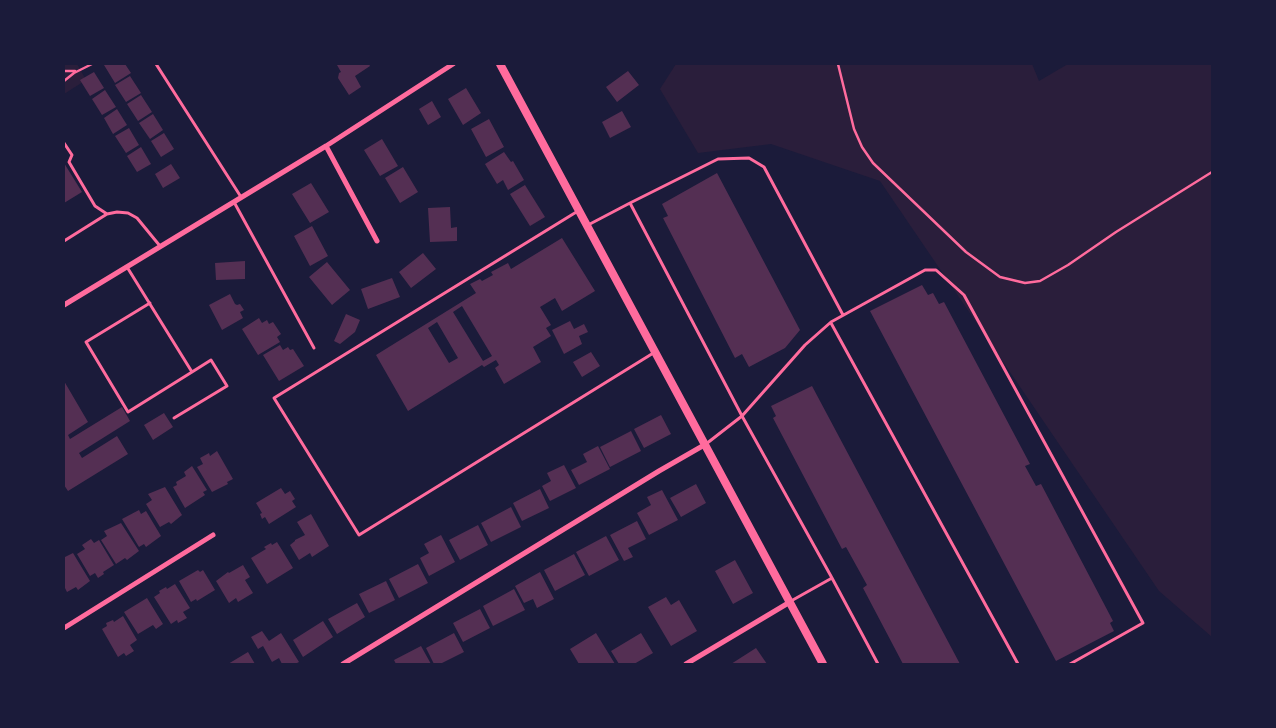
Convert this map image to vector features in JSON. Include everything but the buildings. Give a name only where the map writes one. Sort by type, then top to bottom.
[{"type":"street","points":[[64,305],[326,146],[453,64]]},
{"type":"street","points":[[500,64],[823,664]]},
{"type":"street","points":[[326,146],[377,241]]},
{"type":"street","points":[[343,664],[706,444]]},
{"type":"street","points":[[64,628],[213,535]]},
{"type":"street","points":[[686,664],[790,602]]},
{"type":"lane","points":[[156,64],[241,197]]},
{"type":"lane","points":[[64,143],[72,155],[69,162],[95,206],[106,214]]},
{"type":"lane","points":[[587,225],[718,160],[748,158],[764,167],[844,315]]},
{"type":"lane","points":[[234,202],[314,348]]},
{"type":"lane","points":[[630,203],[742,416],[878,664]]},
{"type":"lane","points":[[580,211],[274,398],[359,535],[656,352]]},
{"type":"lane","points":[[64,241],[106,214],[122,212],[137,218],[160,246]]},
{"type":"lane","points":[[127,266],[192,372]]},
{"type":"lane","points":[[706,444],[742,416],[805,345],[831,322],[925,270],[936,270],[964,295],[1143,623],[1070,664]]},
{"type":"lane","points":[[150,303],[86,342],[128,412],[211,360],[227,386],[174,418]]},
{"type":"lane","points":[[831,322],[1018,664]]},
{"type":"lane","points":[[790,602],[832,578]]},
{"type":"path","points":[[64,81],[92,64]]},
{"type":"path","points":[[838,64],[854,129],[862,147],[873,163],[966,252],[1000,277],[1025,283],[1040,281],[1212,172]]},
{"type":"path","points":[[64,71],[76,72]]},
{"type":"shaded area","points":[[64,64],[77,64],[86,80],[64,94]]},
{"type":"shaded area","points":[[676,64],[1032,64],[1039,81],[1068,64],[1212,64],[1212,637],[1159,591],[880,181],[771,144],[698,153],[660,89]]}]
